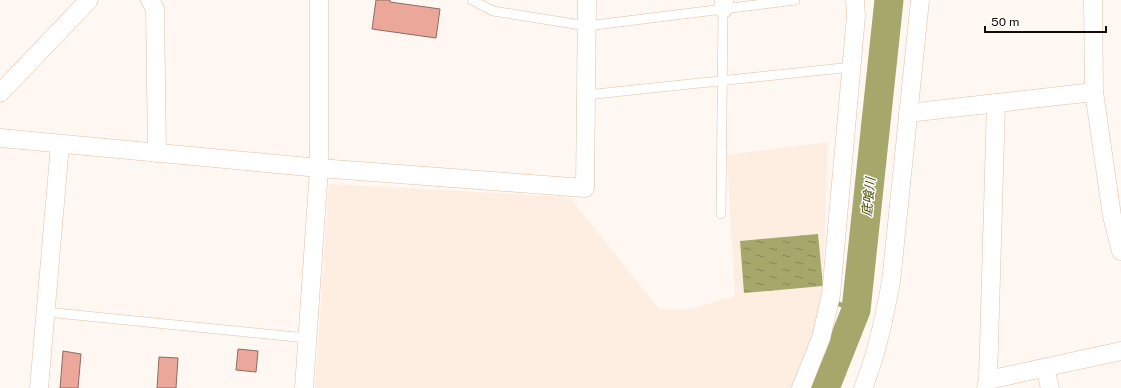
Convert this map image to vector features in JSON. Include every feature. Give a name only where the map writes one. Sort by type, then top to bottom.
[{"type":"street","points":[[0,92],[89,0]]},
{"type":"street","points":[[150,0],[155,9],[157,153]]},
{"type":"street","points":[[304,388],[319,168],[320,0]]},
{"type":"street","points":[[0,138],[60,145],[319,168],[585,188],[587,0]]},
{"type":"street","points":[[801,388],[821,338],[831,296],[852,67],[856,16],[855,0]]},
{"type":"street","points":[[863,388],[869,373],[883,323],[892,282],[920,0]]},
{"type":"street","points":[[1093,0],[1094,92],[1112,216],[1121,251]]},
{"type":"street","points":[[908,113],[1094,92]]},
{"type":"street","points":[[996,103],[987,384],[1045,368],[1121,351]]},
{"type":"street","points":[[39,388],[60,145]]},
{"type":"street","points":[[1045,368],[1050,388]]},
{"type":"lane","points":[[472,0],[493,11],[586,26],[724,4],[795,0]]},
{"type":"lane","points":[[722,214],[724,4]]},
{"type":"lane","points":[[586,95],[852,67]]},
{"type":"lane","points":[[46,312],[307,338]]},
{"type":"shaded area","points":[[828,142],[822,304],[796,388],[315,388],[329,184],[569,197],[660,310],[691,309],[735,296],[727,155]]},
{"type":"water","points":[[818,234],[823,286],[744,293],[740,241]]},
{"type":"building","points":[[376,0],[390,0],[390,2],[440,9],[436,38],[372,29]]},
{"type":"building","points":[[238,349],[258,351],[256,372],[236,370]]},
{"type":"building","points":[[63,351],[81,354],[78,388],[60,388]]},
{"type":"building","points":[[159,357],[178,358],[176,388],[157,388]]},
{"type":"waterway","name":"底喰川","points":[[825,388],[856,310],[889,0]]},
{"type":"waterway","points":[[839,304],[856,310]]}]
